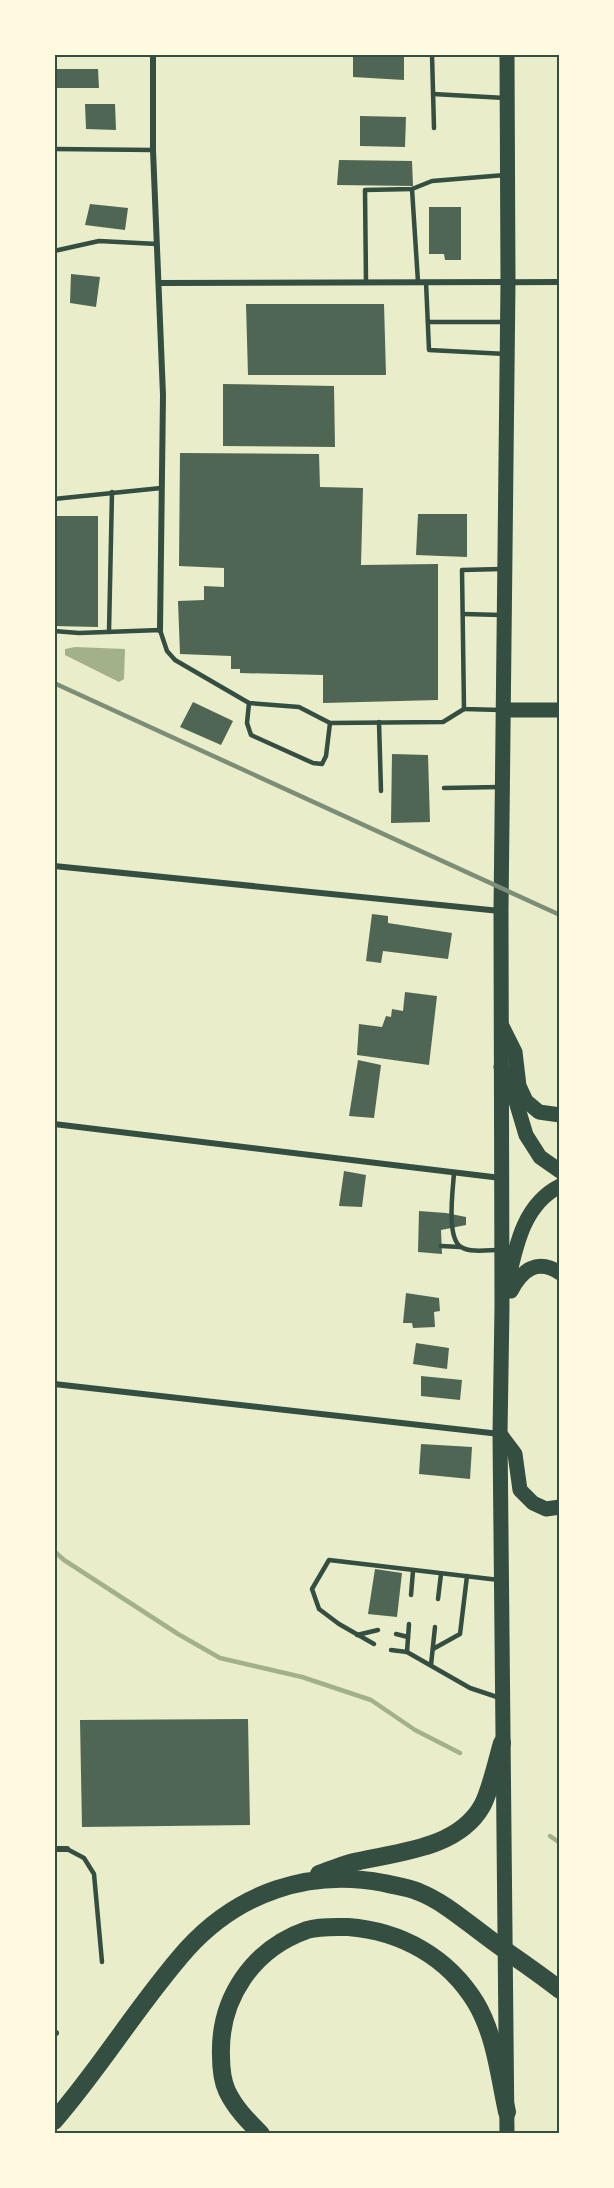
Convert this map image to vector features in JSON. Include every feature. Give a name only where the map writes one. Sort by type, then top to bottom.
[{"type":"highway","points":[[54,2121],[154,1990],[187,1949],[209,1928],[259,1896],[347,1864],[427,1846],[460,1831],[468,1825],[484,1802],[502,1743]]},
{"type":"highway","points":[[293,1883],[321,1878],[360,1878],[418,1891],[444,1905],[560,1990]]},
{"type":"highway","points":[[261,2134],[237,2109],[226,2090],[221,2069],[220,2041],[224,2019],[240,1980],[269,1950],[286,1939],[310,1929],[360,1928],[386,1932],[426,1951],[461,1983],[476,2003],[490,2030],[507,2112]]},
{"type":"main road","points":[[507,54],[508,322],[500,1024],[502,1250],[500,1434],[507,2134]]},
{"type":"main road","points":[[503,710],[560,710]]},
{"type":"main road","points":[[500,1024],[515,1052],[519,1086],[526,1101],[539,1112],[560,1114]]},
{"type":"main road","points":[[501,1067],[511,1085],[526,1135],[540,1157],[560,1171]]},
{"type":"main road","points":[[502,1307],[514,1254],[529,1214],[541,1200],[560,1186]]},
{"type":"main road","points":[[502,1307],[519,1276],[534,1267],[549,1266],[560,1273]]},
{"type":"main road","points":[[500,1434],[515,1454],[520,1490],[533,1503],[546,1509],[560,1507]]},
{"type":"street","points":[[153,54],[153,150],[163,395],[160,630]]},
{"type":"street","points":[[159,283],[560,282]]},
{"type":"street","points":[[54,866],[501,911]]},
{"type":"street","points":[[54,1124],[501,1179]]},
{"type":"street","points":[[54,1384],[500,1434]]},
{"type":"street","points":[[54,1849],[68,1849]]},
{"type":"lane","points":[[432,54],[434,128]]},
{"type":"lane","points":[[433,94],[507,98]]},
{"type":"lane","points":[[54,149],[153,150]]},
{"type":"lane","points":[[366,282],[365,190],[412,189],[432,181],[507,174]]},
{"type":"lane","points":[[412,189],[418,282]]},
{"type":"lane","points":[[54,251],[99,241],[157,244]]},
{"type":"lane","points":[[426,282],[429,350],[507,355]]},
{"type":"lane","points":[[428,322],[508,322]]},
{"type":"lane","points":[[54,499],[161,488]]},
{"type":"lane","points":[[109,632],[112,492]]},
{"type":"lane","points":[[464,709],[462,570],[505,569]]},
{"type":"lane","points":[[462,614],[504,615]]},
{"type":"lane","points":[[54,631],[160,630],[167,651],[175,660],[249,703],[299,707],[330,723],[443,722],[464,709],[503,710]]},
{"type":"lane","points":[[249,703],[247,723],[251,735],[312,763],[322,764],[326,756],[330,723]]},
{"type":"lane","points":[[379,722],[381,791]]},
{"type":"lane","points":[[444,788],[503,786]]},
{"type":"lane","points":[[454,1173],[452,1228],[454,1239],[460,1247]]},
{"type":"lane","points":[[441,1246],[471,1250],[502,1250]]},
{"type":"lane","points":[[374,1644],[319,1609],[312,1589],[329,1560],[502,1580]]},
{"type":"lane","points":[[411,1595],[413,1571]]},
{"type":"lane","points":[[438,1599],[441,1574]]},
{"type":"lane","points":[[433,1649],[460,1634],[467,1576]]},
{"type":"lane","points":[[407,1652],[409,1624]]},
{"type":"lane","points":[[431,1665],[435,1627]]},
{"type":"lane","points":[[357,1635],[378,1630]]},
{"type":"lane","points":[[396,1634],[408,1636]]},
{"type":"lane","points":[[391,1650],[407,1652],[470,1688],[502,1699]]},
{"type":"lane","points":[[68,1849],[84,1857],[94,1874],[102,1962]]},
{"type":"shaded area","points":[[75,647],[125,649],[124,679],[119,682],[65,655],[65,649]]},
{"type":"building","points":[[353,54],[404,54],[404,80],[353,77]]},
{"type":"building","points":[[54,69],[98,69],[99,88],[54,88]]},
{"type":"building","points":[[85,104],[115,104],[116,130],[86,129]]},
{"type":"building","points":[[360,116],[406,117],[405,147],[360,146]]},
{"type":"building","points":[[339,160],[412,161],[413,186],[337,185]]},
{"type":"building","points":[[90,204],[128,208],[125,230],[85,225]]},
{"type":"building","points":[[429,207],[461,207],[461,260],[445,260],[444,254],[429,254]]},
{"type":"building","points":[[71,274],[100,277],[96,307],[70,303]]},
{"type":"building","points":[[246,304],[384,304],[386,375],[248,375]]},
{"type":"building","points":[[223,384],[334,386],[335,447],[223,446]]},
{"type":"building","points":[[180,453],[319,454],[320,487],[363,488],[361,565],[438,564],[438,700],[323,703],[323,675],[240,673],[240,669],[231,669],[231,656],[180,654],[178,601],[204,600],[204,586],[224,587],[224,568],[179,566]]},
{"type":"building","points":[[418,514],[467,514],[467,557],[416,555]]},
{"type":"building","points":[[54,516],[98,516],[98,627],[54,626]]},
{"type":"building","points":[[193,702],[233,721],[221,745],[180,727]]},
{"type":"building","points":[[392,754],[428,755],[430,822],[391,823]]},
{"type":"building","points":[[372,914],[388,916],[388,923],[452,933],[448,959],[383,951],[381,963],[366,961]]},
{"type":"building","points":[[405,992],[437,996],[429,1065],[357,1055],[359,1024],[382,1027],[386,1016],[391,1017],[392,1009],[403,1011]]},
{"type":"building","points":[[358,1060],[381,1065],[374,1118],[349,1116]]},
{"type":"building","points":[[344,1171],[366,1175],[362,1207],[339,1206]]},
{"type":"building","points":[[419,1211],[466,1217],[466,1225],[441,1230],[442,1254],[418,1252]]},
{"type":"building","points":[[406,1293],[439,1298],[440,1311],[434,1312],[435,1327],[413,1328],[412,1323],[403,1323]]},
{"type":"building","points":[[416,1343],[449,1348],[447,1369],[413,1364]]},
{"type":"building","points":[[421,1376],[462,1380],[460,1400],[421,1396]]},
{"type":"building","points":[[421,1444],[472,1447],[470,1479],[419,1474]]},
{"type":"building","points":[[375,1569],[402,1573],[397,1617],[368,1614]]},
{"type":"building","points":[[248,1719],[250,1825],[82,1827],[80,1720]]},
{"type":"waterway","points":[[54,1551],[64,1560],[178,1634],[220,1658],[302,1677],[371,1700],[415,1730],[460,1753]]},
{"type":"waterway","points":[[550,1836],[560,1843]]},
{"type":"railway","points":[[54,683],[560,915]]}]
